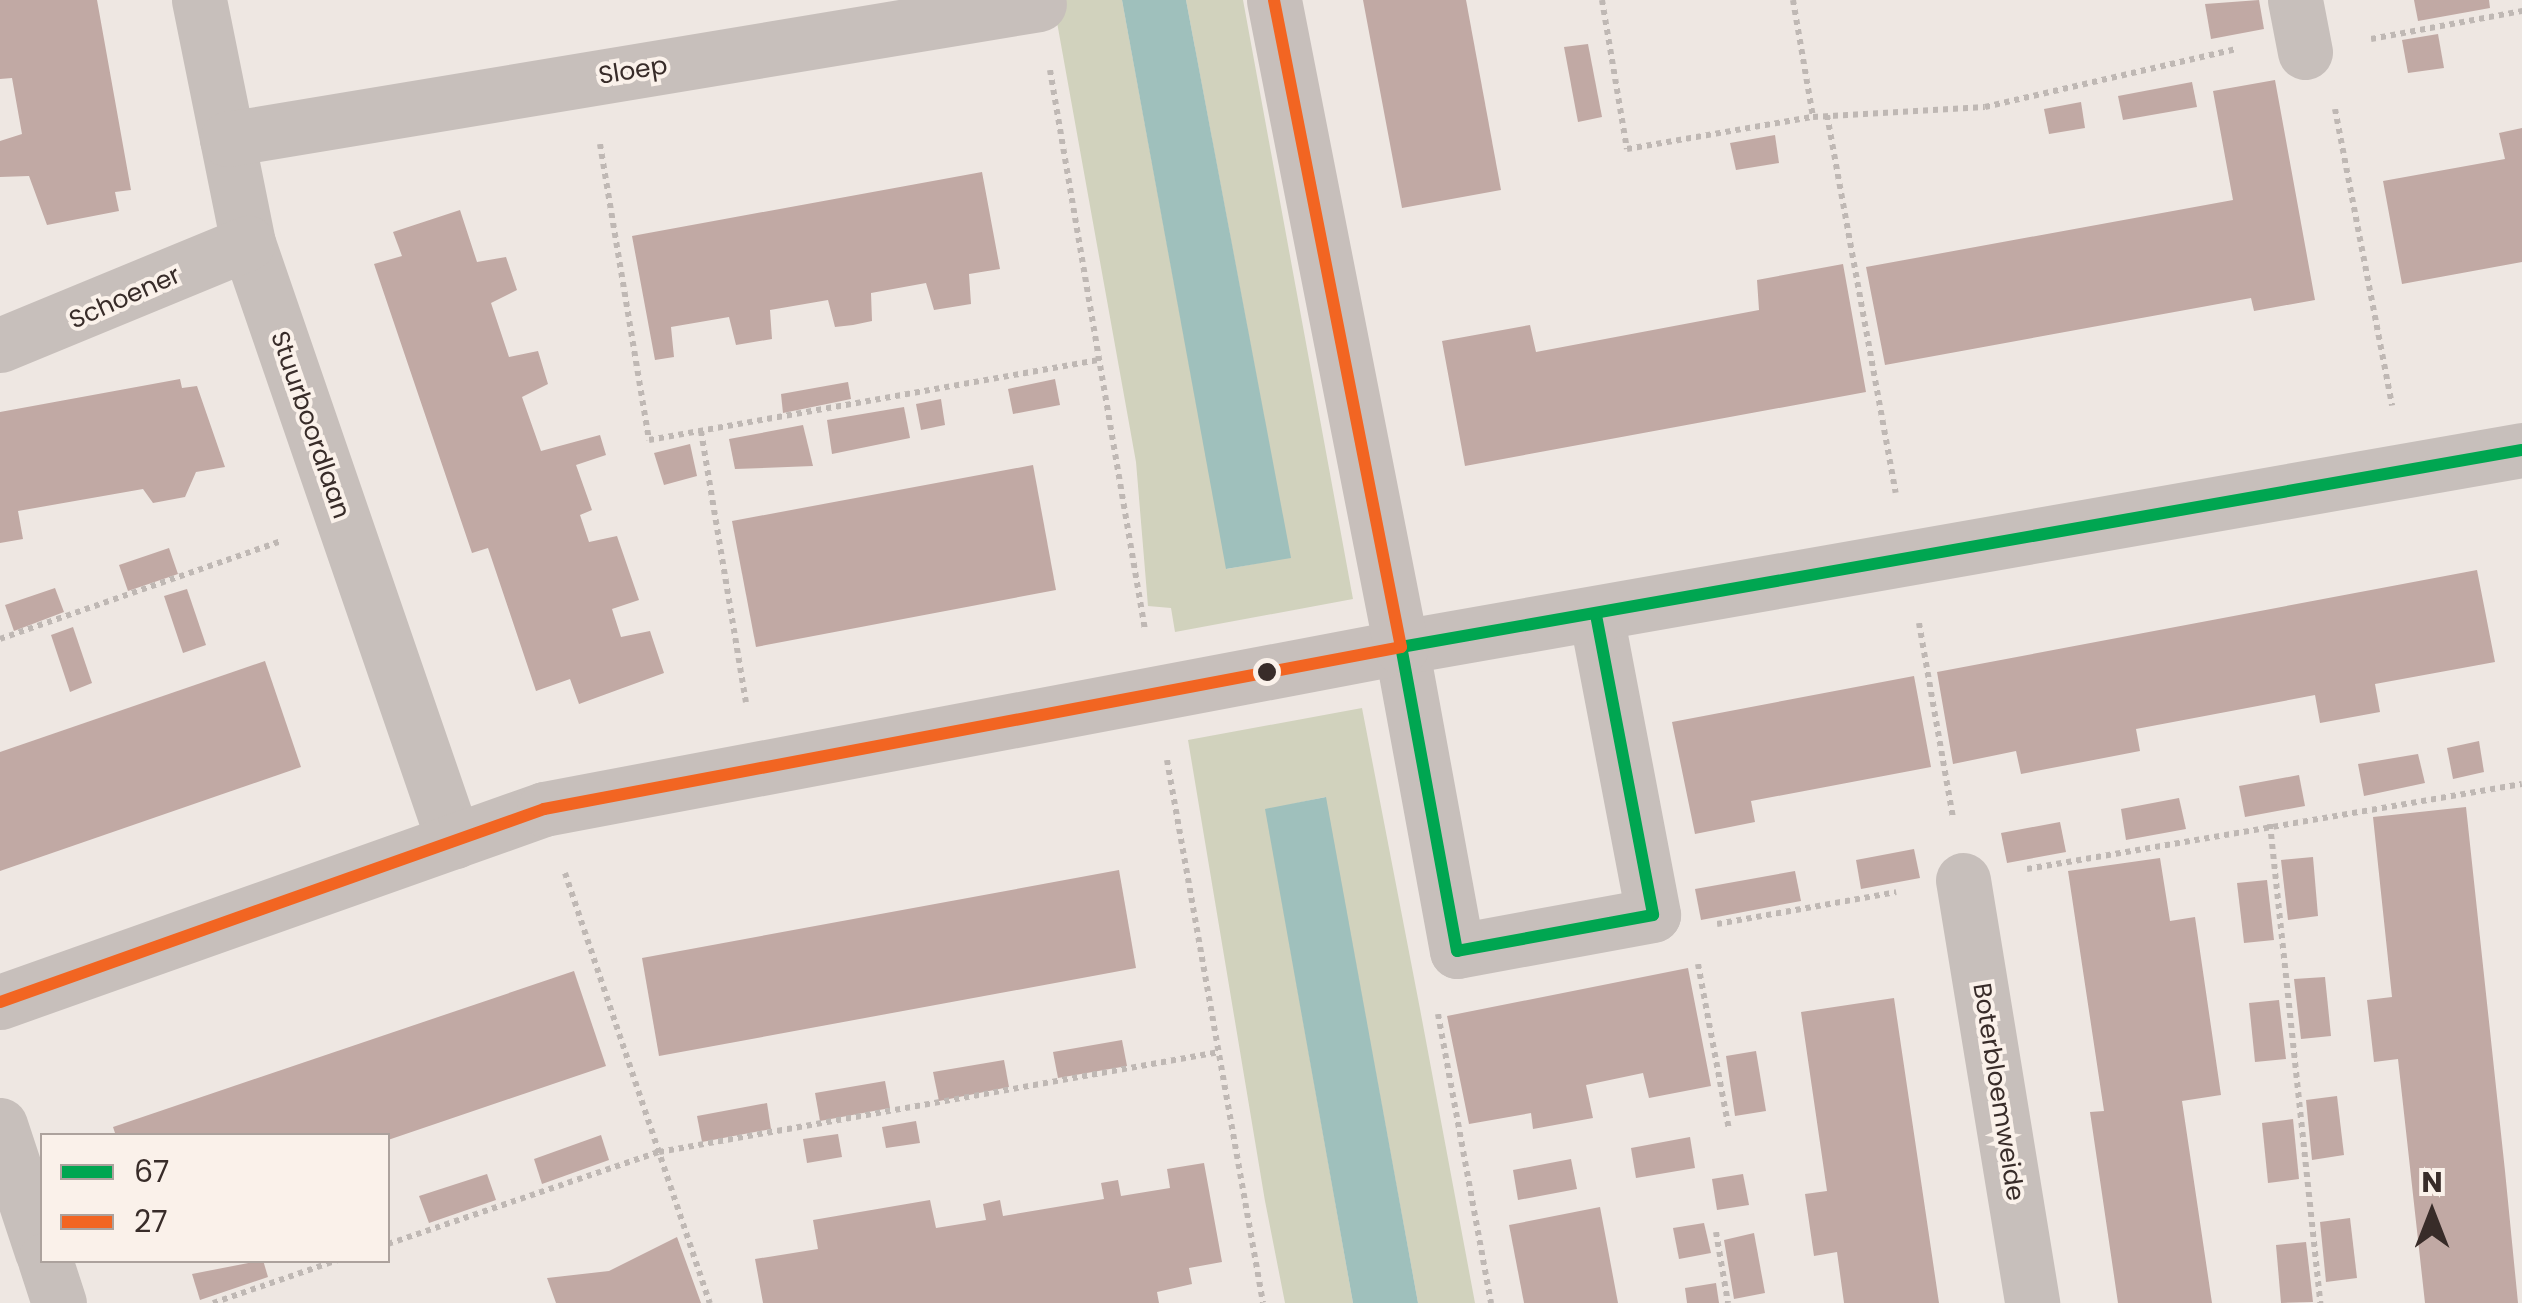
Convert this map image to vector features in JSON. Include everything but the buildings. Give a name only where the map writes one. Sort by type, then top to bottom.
[{"type":"street","name":"Stuurboordlaan","points":[[200,0],[248,243],[454,842]]},
{"type":"street","points":[[1274,0],[1457,951],[1672,922],[1596,615]]},
{"type":"street","name":"Sloep","points":[[227,139],[1038,4]]},
{"type":"street","name":"Schoener","points":[[0,345],[248,243]]},
{"type":"street","points":[[0,1002],[544,810],[1401,647],[2522,450]]},
{"type":"street","name":"Boterbloemweide","points":[[1963,880],[2032,1303]]},
{"type":"street","points":[[0,1125],[40,1246]]},
{"type":"street","points":[[46,1263],[59,1303]]},
{"type":"path","points":[[1602,0],[1626,149],[1813,117],[1985,107],[2306,34],[2522,10]]},
{"type":"path","points":[[1793,0],[1813,117]]},
{"type":"path","points":[[2306,34],[2404,471]]},
{"type":"path","points":[[589,78],[649,440],[1099,360]]},
{"type":"path","points":[[1828,116],[1963,880]]},
{"type":"path","points":[[701,432],[757,770]]},
{"type":"path","points":[[0,639],[343,520]]},
{"type":"path","points":[[1729,1130],[1672,922],[1963,880],[2270,824],[2522,784]]},
{"type":"path","points":[[544,810],[710,1303]]},
{"type":"path","points":[[2270,824],[2320,1303]]},
{"type":"path","points":[[1457,951],[1428,957],[1491,1303]]},
{"type":"path","points":[[390,1243],[659,1152],[1219,1052]]},
{"type":"path","points":[[1716,1232],[1728,1303]]},
{"type":"path","points":[[213,1303],[329,1263]]},
{"type":"green space","points":[[1053,0],[1122,0],[1227,569],[1290,557],[1186,0],[1243,0],[1353,599],[1175,632],[1171,608],[1148,606],[1136,462]]},
{"type":"green space","points":[[1362,708],[1475,1303],[1418,1303],[1325,797],[1266,810],[1353,1303],[1285,1303],[1265,1201],[1188,740]]},
{"type":"water","points":[[1122,0],[1186,0],[1291,558],[1226,569]]},
{"type":"water","points":[[1326,797],[1418,1303],[1353,1303],[1265,809]]},
{"type":"transit line","name":"27","points":[[0,1002],[544,809],[1401,647],[1274,0]]},
{"type":"transit line","name":"67","points":[[1596,615],[1653,915],[1457,951],[1401,647],[2522,450]]}]
